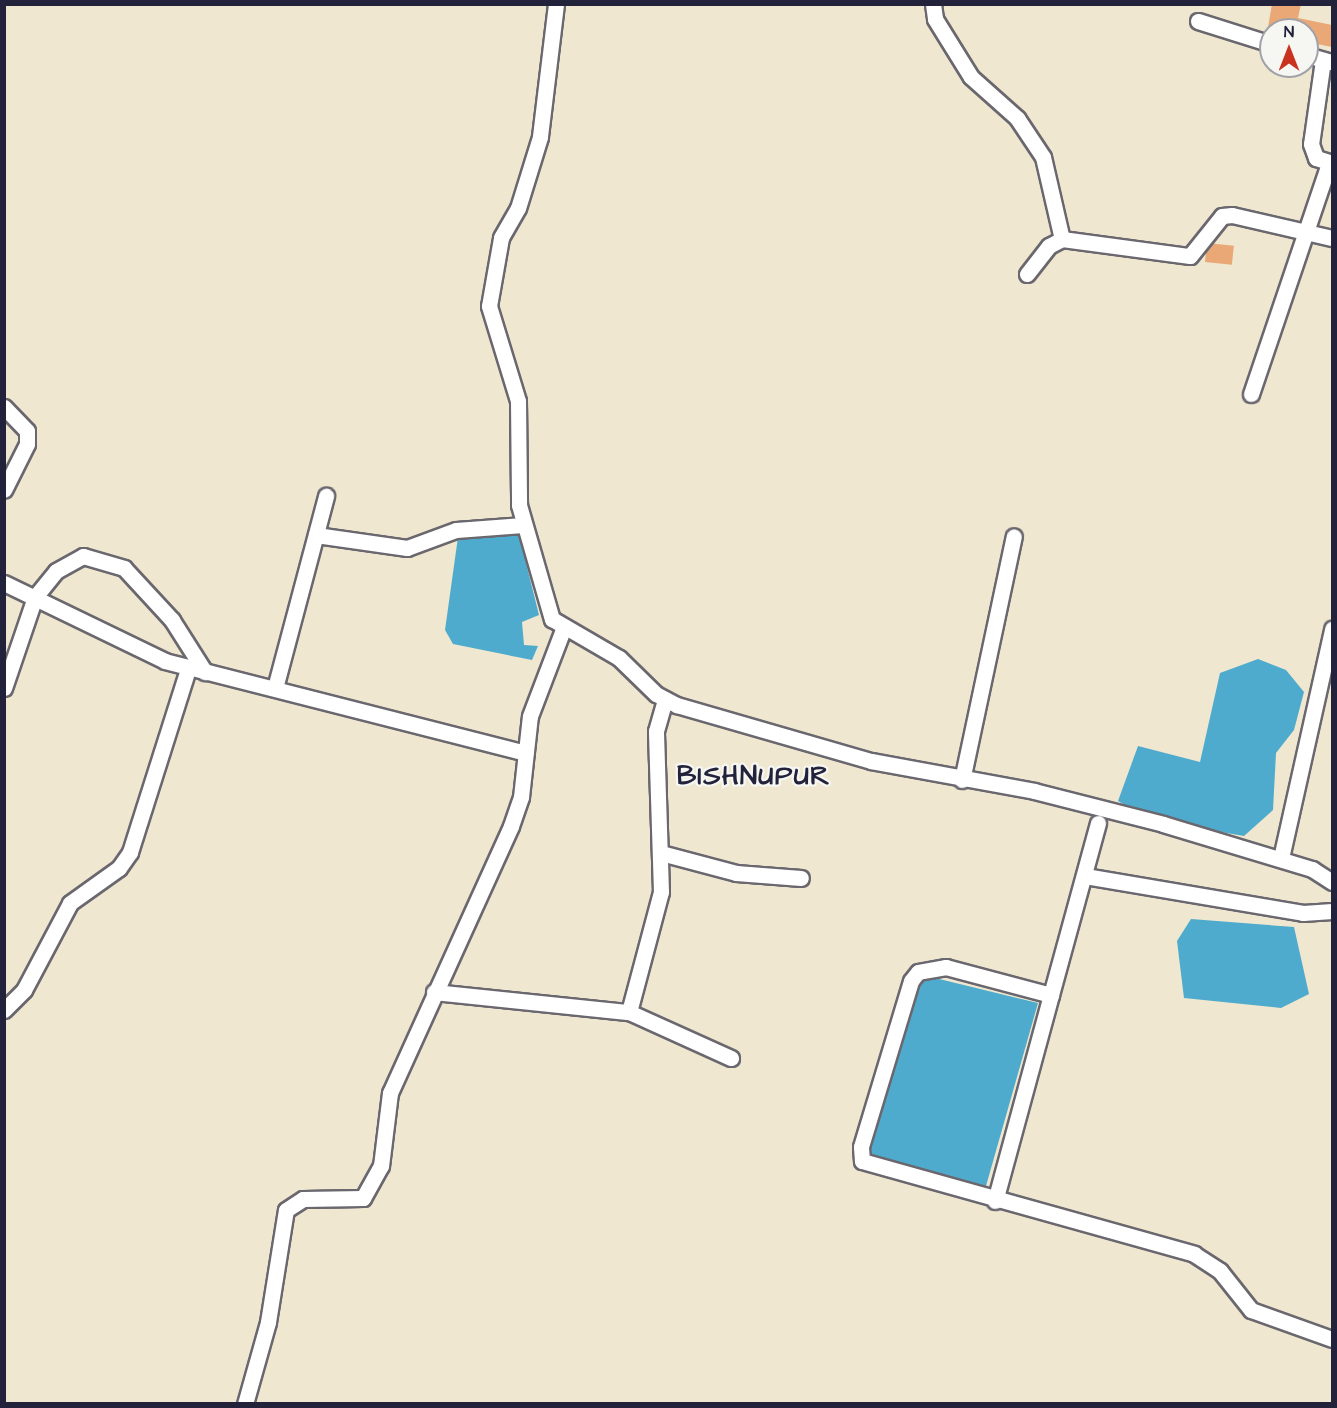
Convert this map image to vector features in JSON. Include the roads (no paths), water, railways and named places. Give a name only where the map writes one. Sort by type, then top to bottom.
[{"type":"street","points":[[556,4],[540,137],[518,208],[501,238],[489,306],[518,401],[523,525],[547,612],[564,627],[619,658],[664,699],[871,761],[962,780],[1034,791],[1281,858],[1332,882]]},
{"type":"street","points":[[933,4],[935,19],[971,77],[996,96],[1035,142],[1062,239]]},
{"type":"street","points":[[1198,21],[1259,40]]},
{"type":"street","points":[[1251,394],[1305,232],[1331,163],[1316,158],[1311,144],[1328,61]]},
{"type":"street","points":[[1027,274],[1049,246],[1062,239],[1190,256],[1222,216],[1244,216],[1332,238]]},
{"type":"street","points":[[4,406],[27,431],[27,444],[4,490]]},
{"type":"street","points":[[274,688],[326,496]]},
{"type":"street","points":[[316,535],[407,548],[456,530],[523,525]]},
{"type":"street","points":[[962,780],[1014,536]]},
{"type":"street","points":[[4,688],[35,597],[70,561],[83,556],[114,561],[171,620],[205,672]]},
{"type":"street","points":[[4,583],[188,669],[274,688],[525,753]]},
{"type":"street","points":[[245,1404],[268,1322],[286,1210],[303,1199],[351,1201],[372,1187],[381,1166],[390,1093],[511,826],[521,798],[530,716],[564,627]]},
{"type":"street","points":[[1281,858],[1332,629]]},
{"type":"street","points":[[4,1010],[24,990],[70,903],[119,868],[130,852],[188,669]]},
{"type":"street","points":[[629,1012],[661,892],[661,854],[655,822],[661,764],[657,731],[664,699]]},
{"type":"street","points":[[995,1201],[1098,822]]},
{"type":"street","points":[[661,854],[736,873],[801,878]]},
{"type":"street","points":[[1085,876],[1303,913],[1332,911]]},
{"type":"street","points":[[1051,995],[946,967],[918,972],[861,1147],[862,1161],[872,1168],[1194,1254],[1221,1271],[1251,1310],[1332,1339]]},
{"type":"street","points":[[434,992],[629,1012],[731,1058]]},
{"type":"water","points":[[519,535],[539,615],[522,622],[524,645],[538,646],[532,660],[453,644],[445,630],[458,537]]},
{"type":"water","points":[[1258,659],[1286,670],[1304,692],[1294,730],[1276,753],[1273,810],[1244,836],[1151,820],[1118,801],[1138,746],[1200,762],[1220,673]]},
{"type":"water","points":[[1191,919],[1294,927],[1309,994],[1281,1008],[1184,998],[1177,941]]},
{"type":"water","points":[[927,976],[1038,1003],[986,1186],[862,1153],[902,1017]]},
{"type":"district","name":"BISHNUPUR","points":[[754,777]]}]
